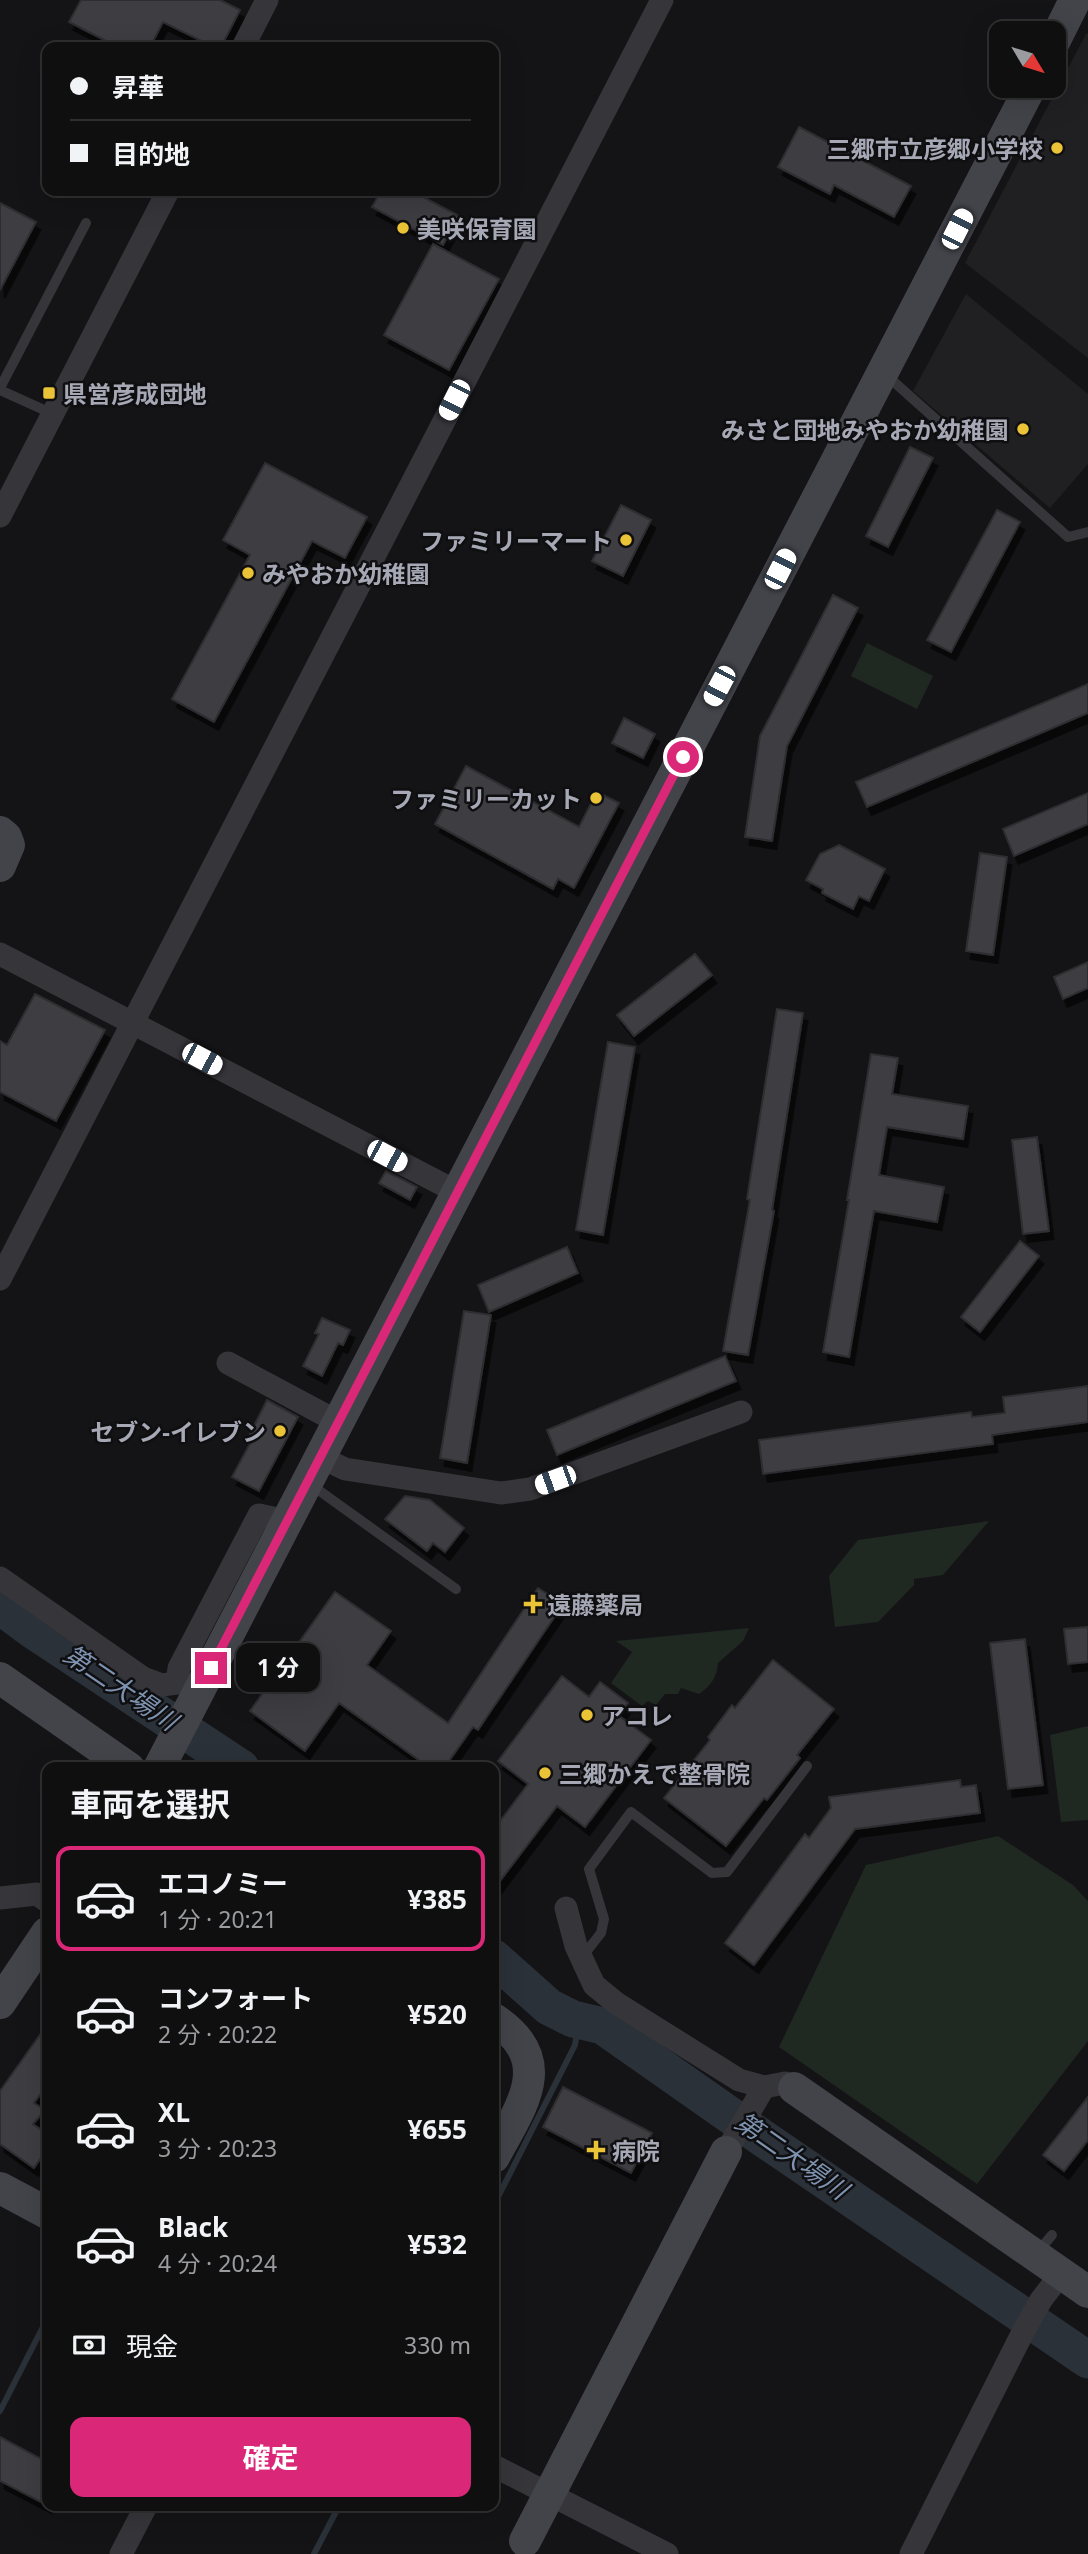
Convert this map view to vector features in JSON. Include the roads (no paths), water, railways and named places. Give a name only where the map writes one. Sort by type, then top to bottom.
[{"type":"street","points":[[246,42],[267,0]]},
{"type":"street","points":[[0,1279],[662,0]]},
{"type":"street","points":[[1064,21],[1075,0]]},
{"type":"street","points":[[162,1762],[1025,98]]},
{"type":"street","points":[[0,516],[165,196]]},
{"type":"street","points":[[0,832],[9,845],[0,866]]},
{"type":"street","points":[[0,954],[457,1192]]},
{"type":"street","points":[[228,1363],[338,1422]]},
{"type":"street","points":[[314,1470],[345,1469],[486,1491],[513,1492],[530,1489],[741,1412]]},
{"type":"street","points":[[0,1578],[144,1678],[162,1685],[177,1683],[180,1668],[259,1515],[287,1521]]},
{"type":"street","points":[[0,1678],[120,1762]]},
{"type":"street","points":[[0,1898],[37,1894],[42,1898]]},
{"type":"street","points":[[566,1908],[581,1958],[594,1986],[616,2003],[723,2071],[770,2093],[1044,2245],[1081,2286],[1041,2300],[911,2554]]},
{"type":"street","points":[[0,2003],[42,1940]]},
{"type":"street","points":[[499,2023],[518,2038],[527,2053],[531,2075],[525,2098],[499,2147]]},
{"type":"street","points":[[521,2547],[730,2144],[770,2093]]},
{"type":"street","points":[[0,2188],[42,2210]]},
{"type":"street","points":[[499,2469],[667,2554]]},
{"type":"street","points":[[121,2554],[143,2511]]},
{"type":"lane","points":[[53,414],[0,389],[86,223]]},
{"type":"lane","points":[[883,372],[1068,537],[1088,532]]},
{"type":"lane","points":[[314,1470],[456,1589]]},
{"type":"lane","points":[[581,1958],[601,1933],[604,1919],[589,1869],[631,1812],[712,1873],[727,1872],[807,1766]]},
{"type":"waterway","name":"第二大場川","points":[[0,1606],[232,1762]]},
{"type":"waterway","name":"第二大場川","points":[[499,1962],[549,2007],[573,2019],[603,2026],[1088,2360]]},
{"type":"waterway","points":[[499,2195],[575,2045],[579,2020]]},
{"type":"waterway","points":[[0,2411],[42,2329]]},
{"type":"waterway","points":[[314,2554],[336,2511]]},
{"type":"place","name":"三郷市立彦郷小学校","points":[[1057,148]]},
{"type":"place","name":"美咲保育園","points":[[403,228]]},
{"type":"place","name":"県営彦成団地","points":[[49,393]]},
{"type":"place","name":"みさと団地みやおか幼稚園","points":[[1023,429]]},
{"type":"place","name":"ファミリーマート","points":[[626,540]]},
{"type":"place","name":"みやおか幼稚園","points":[[248,573]]},
{"type":"place","name":"ファミリーカット","points":[[596,798]]},
{"type":"place","name":"セブン-イレブン","points":[[280,1431]]},
{"type":"place","name":"遠藤薬局","points":[[533,1604]]},
{"type":"place","name":"アコレ","points":[[587,1715]]},
{"type":"place","name":"三郷かえで整骨院","points":[[545,1773]]},
{"type":"place","name":"病院","points":[[596,2150]]}]
